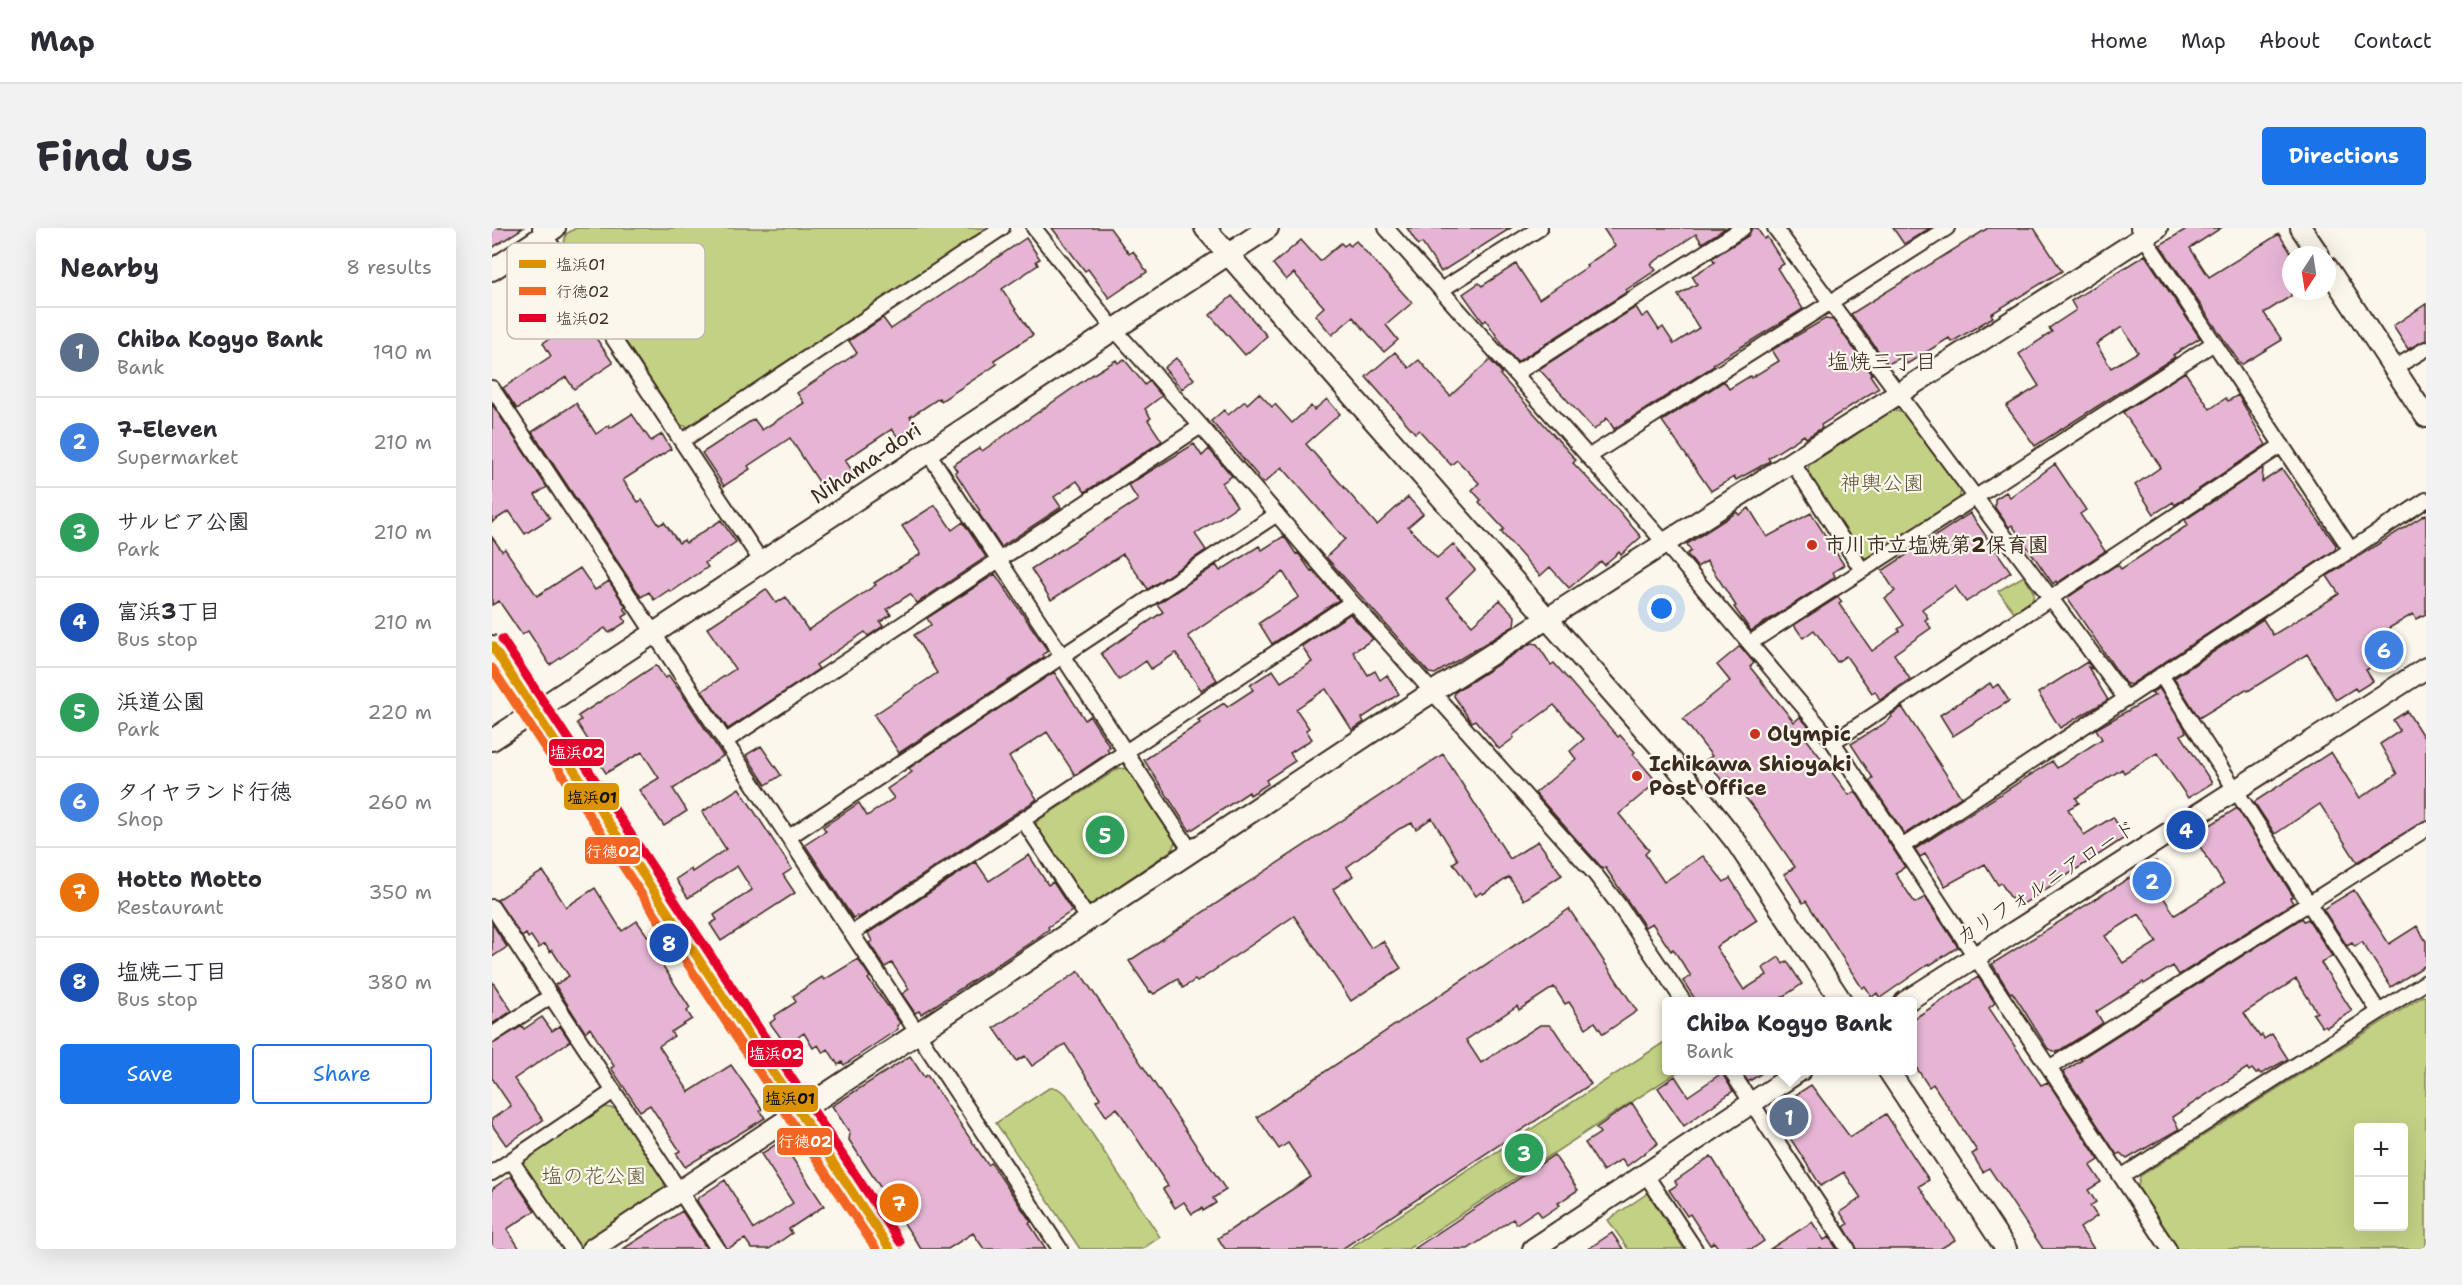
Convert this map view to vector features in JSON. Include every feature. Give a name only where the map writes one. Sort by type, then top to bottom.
[{"type":"street","points":[[682,441],[1002,228]]},
{"type":"street","points":[[1034,228],[1114,329],[1201,426],[1352,602],[1595,874],[1681,997]]},
{"type":"street","points":[[1205,228],[1548,617],[1712,809],[1764,882],[1839,997]]},
{"type":"street","name":"Nihama-dori","points":[[492,740],[1268,228]]},
{"type":"street","points":[[1386,228],[1664,542],[1833,742],[2169,1249]]},
{"type":"street","points":[[1441,290],[1540,228]]},
{"type":"street","points":[[1515,374],[1743,228]]},
{"type":"street","points":[[1775,228],[2126,699]]},
{"type":"street","points":[[1588,457],[1947,228]]},
{"type":"street","points":[[2301,228],[2313,246]]},
{"type":"street","points":[[528,243],[546,230],[554,243]]},
{"type":"street","points":[[592,1249],[1433,692],[1898,394],[2146,231],[2214,343],[2352,550]]},
{"type":"street","points":[[492,270],[507,259]]},
{"type":"street","points":[[2336,281],[2426,417]]},
{"type":"street","points":[[616,339],[761,561]]},
{"type":"street","points":[[1750,643],[2214,343]]},
{"type":"street","points":[[2394,368],[2426,349]]},
{"type":"street","points":[[492,388],[1060,1249]]},
{"type":"street","points":[[726,741],[1201,426]]},
{"type":"street","points":[[1833,742],[2282,445]]},
{"type":"street","points":[[927,452],[1191,852]]},
{"type":"street","points":[[1792,462],[1862,570]]},
{"type":"street","points":[[1904,846],[2426,500]]},
{"type":"street","points":[[789,837],[1277,514]]},
{"type":"street","points":[[852,933],[1352,602]]},
{"type":"street","points":[[492,646],[890,1249]]},
{"type":"street","name":"カリフォルニアロード","points":[[1913,997],[2426,669]]},
{"type":"street","points":[[2161,675],[2379,1012]]},
{"type":"street","points":[[1023,820],[1089,920]]},
{"type":"street","points":[[2049,1068],[2426,829]]},
{"type":"street","points":[[492,907],[718,1249]]},
{"type":"street","points":[[2121,1177],[2426,982]]},
{"type":"street","points":[[492,1035],[551,996]]},
{"type":"street","points":[[1733,1075],[1848,1249]]},
{"type":"street","points":[[1533,1249],[1796,1075]]},
{"type":"street","points":[[1891,1075],[2006,1249]]},
{"type":"street","points":[[492,1173],[614,1091]]},
{"type":"street","points":[[511,1160],[572,1249]]},
{"type":"street","points":[[1646,1175],[1695,1249]]},
{"type":"green space","points":[[576,228],[989,228],[688,427],[681,425],[624,339],[705,339],[705,243],[564,243],[566,234]]},
{"type":"green space","name":"神輿公園","points":[[1893,410],[1904,413],[1961,490],[1959,500],[1868,558],[1860,557],[1807,474],[1809,465]]},
{"type":"green space","points":[[2024,576],[2034,593],[2032,603],[2015,613],[1998,591]]},
{"type":"green space","points":[[1119,768],[1127,769],[1175,841],[1173,849],[1091,905],[1084,904],[1035,829],[1037,821]]},
{"type":"green space","points":[[2423,996],[2426,997],[2426,1249],[2178,1249],[2138,1187],[2140,1176]]},
{"type":"green space","points":[[1662,1044],[1662,1075],[1673,1075],[1408,1249],[1348,1249]]},
{"type":"green space","points":[[1049,1088],[1057,1088],[1066,1094],[1160,1237],[1142,1249],[1080,1249],[996,1123]]},
{"type":"green space","name":"塩の花公園","points":[[605,1107],[616,1109],[664,1181],[664,1192],[581,1247],[572,1243],[522,1168],[524,1161]]},
{"type":"green space","points":[[1648,1193],[1684,1249],[1628,1249],[1608,1220]]},
{"type":"building","points":[[492,228],[523,228],[492,248]]},
{"type":"building","points":[[1052,228],[1110,228],[1129,254],[1133,251],[1147,272],[1109,298],[1088,269],[1085,271]]},
{"type":"building","points":[[1407,228],[1511,228],[1441,272],[1422,243],[1418,245]]},
{"type":"building","points":[[1603,228],[1726,228],[1702,243],[1696,234],[1651,264],[1656,270],[1626,290],[1627,292],[1517,362],[1486,320],[1483,322],[1463,294],[1479,283],[1482,286],[1516,264],[1539,299],[1615,246]]},
{"type":"building","points":[[1752,228],[1757,228],[1764,239],[1767,237],[1784,264],[1777,268],[1803,309],[1713,364],[1714,366],[1614,429],[1607,418],[1594,430],[1539,369],[1636,307],[1642,317],[1648,313],[1659,330],[1663,327],[1674,344],[1699,328],[1678,295],[1697,284],[1692,276],[1715,262],[1712,258],[1748,236]]},
{"type":"building","points":[[1893,228],[1930,228],[1904,244]]},
{"type":"building","points":[[1988,228],[2034,228],[2062,271],[1991,314],[1993,317],[1952,342],[1949,338],[1907,364],[1902,357],[1888,364],[1851,314]]},
{"type":"building","points":[[2188,228],[2221,228],[2190,248],[2209,277],[2279,234],[2287,246],[2282,246],[2282,300],[2285,300],[2264,313],[2282,340],[2241,365],[2160,245]]},
{"type":"building","points":[[1026,238],[1040,259],[1036,261],[1038,265],[1002,289],[1033,335],[994,360],[997,364],[984,373],[941,401],[939,398],[910,417],[918,429],[900,440],[892,429],[845,460],[853,472],[825,491],[790,438],[748,466],[750,469],[724,486],[702,453],[754,419],[762,430],[804,403],[797,393],[857,353],[849,341],[883,318],[891,329]]},
{"type":"building","points":[[1301,240],[1320,261],[1341,243],[1344,246],[1348,243],[1350,246],[1356,241],[1412,303],[1386,325],[1398,340],[1384,352],[1353,317],[1332,335],[1315,315],[1324,307],[1294,273],[1286,280],[1273,264]]},
{"type":"building","points":[[2145,255],[2200,338],[2173,355],[2175,357],[2035,446],[2006,406],[2039,386],[2019,354],[2052,332],[2049,328],[2076,310],[2071,301]],"holes":[[[2122,327],[2138,352],[2111,368],[2096,344]]]},
{"type":"building","points":[[1232,296],[1267,336],[1245,355],[1210,315]]},
{"type":"building","points":[[2426,304],[2426,340],[2408,349],[2393,326]]},
{"type":"building","points":[[1825,319],[1833,320],[1872,374],[1870,375],[1879,388],[1821,425],[1822,428],[1806,438],[1804,435],[1768,458],[1770,461],[1736,480],[1734,477],[1711,491],[1662,421],[1724,381],[1729,389],[1779,361],[1772,350]]},
{"type":"building","points":[[549,339],[597,339],[613,363],[574,389],[566,377],[517,409],[503,388],[551,356],[543,343]]},
{"type":"building","points":[[1395,352],[1409,368],[1419,360],[1450,396],[1490,360],[1502,373],[1500,375],[1576,460],[1573,463],[1641,537],[1621,555],[1619,552],[1604,565],[1601,561],[1569,588],[1550,567],[1540,576],[1501,532],[1504,529],[1479,502],[1481,500],[1472,490],[1479,483],[1457,460],[1451,465],[1419,430],[1415,433],[1366,377]]},
{"type":"building","points":[[1176,358],[1194,379],[1182,389],[1164,368]]},
{"type":"building","points":[[1124,359],[1145,385],[1149,381],[1162,396],[1145,409],[1151,418],[1148,420],[1162,441],[1085,492],[1077,481],[1054,497],[1061,507],[1001,547],[978,512],[980,511],[955,472],[957,471],[953,465],[980,448],[982,451],[1092,375],[1116,360],[1118,363]]},
{"type":"building","points":[[2185,372],[2210,409],[2226,398],[2228,401],[2238,395],[2266,445],[2175,505],[2173,502],[2154,514],[2135,485],[2161,467],[2123,412]]},
{"type":"building","points":[[1259,393],[1272,407],[1275,404],[1292,423],[1311,406],[1314,410],[1327,399],[1340,414],[1306,444],[1377,525],[1408,497],[1423,514],[1408,527],[1437,558],[1453,544],[1475,570],[1447,597],[1472,625],[1500,600],[1515,616],[1514,626],[1435,674],[1429,673],[1326,557],[1345,539],[1282,467],[1264,483],[1211,421],[1224,410],[1228,415],[1245,401],[1247,404]]},
{"type":"building","points":[[576,403],[596,434],[632,414],[651,441],[662,434],[671,449],[623,480],[638,502],[642,500],[659,525],[664,522],[679,543],[684,540],[686,543],[721,520],[736,542],[705,563],[708,567],[671,592],[669,590],[654,600],[649,592],[641,597],[532,432]]},
{"type":"building","points":[[492,404],[547,487],[535,495],[550,518],[525,534],[509,511],[492,522]]},
{"type":"building","points":[[1194,444],[1202,456],[1209,449],[1232,476],[1222,483],[1237,506],[1195,534],[1206,550],[1148,589],[1123,554],[1051,600],[1031,569],[1138,500],[1128,485]]},
{"type":"building","points":[[2055,464],[2086,510],[2080,514],[2105,551],[2053,584],[2012,525],[2009,527],[1995,508],[1995,499],[2006,492],[2010,497]]},
{"type":"building","points":[[2263,468],[2262,482],[2282,469],[2336,545],[2335,550],[2130,685],[2125,683],[2067,598],[2115,566],[2118,565],[2121,569],[2188,525],[2185,520]]},
{"type":"building","points":[[935,505],[952,530],[963,522],[986,557],[917,603],[910,594],[887,609],[891,615],[880,622],[883,626],[868,636],[865,632],[816,665],[819,669],[728,729],[702,691],[735,669],[707,628],[766,589],[776,603],[786,597],[808,630],[876,585],[874,583],[921,554],[902,526]]},
{"type":"building","points":[[1749,508],[1767,537],[1811,513],[1844,565],[1833,572],[1835,576],[1828,582],[1751,631],[1707,561],[1697,567],[1687,554],[1691,551],[1687,544],[1737,512],[1739,515]]},
{"type":"building","points":[[1970,513],[2011,572],[1966,602],[1955,586],[1922,609],[1928,618],[1925,620],[1931,628],[1894,654],[1910,679],[1880,700],[1875,691],[1872,693],[1846,656],[1837,662],[1814,630],[1803,638],[1794,625],[1838,597],[1842,602],[1839,604],[1872,651],[1900,631],[1898,629],[1904,625],[1885,598],[1895,591],[1882,571]]},
{"type":"building","points":[[2426,514],[2426,614],[2416,619],[2413,614],[2384,631],[2397,651],[2366,670],[2373,681],[2357,691],[2355,688],[2336,700],[2307,654],[2199,718],[2174,678],[2263,619],[2273,635],[2339,594],[2327,576]]},
{"type":"building","points":[[1284,536],[1296,554],[1298,553],[1311,571],[1339,600],[1272,644],[1259,623],[1299,597],[1283,572],[1188,636],[1217,680],[1201,690],[1176,653],[1151,669],[1146,661],[1119,680],[1101,653],[1163,612],[1157,604],[1216,565],[1220,571],[1259,546],[1262,550]]},
{"type":"building","points":[[492,537],[502,551],[505,549],[537,596],[580,568],[595,590],[609,581],[626,607],[624,608],[628,614],[623,617],[626,622],[609,633],[605,628],[550,665],[528,631],[522,635],[499,601],[492,605]]},
{"type":"building","points":[[995,574],[1048,651],[1043,654],[1044,657],[899,753],[874,715],[937,673],[914,635],[931,625],[927,618]]},
{"type":"building","points":[[1350,614],[1373,639],[1353,652],[1368,675],[1375,671],[1380,680],[1387,675],[1399,694],[1362,718],[1364,722],[1352,730],[1326,689],[1296,709],[1309,728],[1306,730],[1312,739],[1290,753],[1295,761],[1266,780],[1268,784],[1250,795],[1249,792],[1190,831],[1144,760],[1200,723],[1198,720],[1224,703],[1227,707],[1253,690],[1250,685],[1273,670],[1281,682],[1312,662],[1302,646]]},
{"type":"building","points":[[1531,643],[1537,644],[1551,665],[1554,663],[1618,737],[1620,735],[1657,782],[1619,814],[1649,850],[1645,854],[1664,882],[1703,856],[1724,882],[1730,878],[1757,920],[1716,947],[1744,990],[1767,975],[1763,968],[1779,957],[1783,964],[1787,961],[1802,984],[1782,997],[1694,997],[1683,981],[1691,976],[1673,949],[1671,951],[1652,923],[1645,927],[1605,867],[1603,869],[1535,793],[1576,759],[1570,751],[1584,739],[1554,705],[1513,735],[1514,738],[1499,749],[1475,720],[1472,722],[1470,720],[1454,696],[1455,692]]},
{"type":"building","points":[[1740,646],[1754,663],[1750,667],[1794,722],[1800,717],[1809,727],[1802,733],[1849,795],[1855,791],[1905,867],[1895,873],[1915,903],[1925,897],[1958,947],[1881,997],[1877,993],[1872,997],[1865,986],[1862,988],[1806,901],[1803,903],[1784,874],[1795,867],[1757,812],[1729,777],[1723,782],[1706,760],[1712,756],[1683,719],[1730,681],[1717,665]]},
{"type":"building","points":[[2087,662],[2093,669],[2088,667],[2108,700],[2060,728],[2038,693]]},
{"type":"building","points":[[656,665],[665,678],[669,676],[723,756],[673,789],[687,811],[664,826],[639,790],[659,778],[642,752],[606,773],[587,744],[590,743],[577,723],[581,720],[578,716]]},
{"type":"building","points":[[1054,672],[1085,720],[1090,716],[1110,747],[1107,749],[1109,752],[1075,775],[1047,732],[1009,757],[1037,799],[858,918],[857,916],[853,918],[805,845],[826,831],[823,827],[859,803],[867,816],[894,798],[887,789],[912,772],[909,768]]},
{"type":"building","points":[[1990,683],[1993,688],[1998,684],[2009,701],[1953,736],[1940,715]]},
{"type":"building","points":[[2159,688],[2184,727],[2186,732],[2181,735],[2212,783],[2188,798],[2157,753],[2124,773],[2122,769],[2076,798],[2079,803],[2068,809],[2084,835],[2113,817],[2126,837],[2020,906],[2016,898],[2012,900],[2001,883],[1998,885],[1985,864],[1945,886],[1925,854],[1920,857],[1915,849],[2052,761],[2057,768],[2102,739],[2096,729],[2155,695],[2150,693]]},
{"type":"building","points":[[1902,707],[1961,797],[1905,834],[1869,781],[1873,778],[1851,744],[1882,725]]},
{"type":"building","points":[[2407,711],[2426,741],[2426,820],[2357,862],[2320,804],[2275,834],[2254,802],[2331,752],[2360,798],[2397,774],[2380,744],[2400,731],[2393,720]]},
{"type":"building","points":[[761,746],[781,775],[766,785],[746,755]]},
{"type":"building","points":[[1443,754],[1510,859],[1538,841],[1562,875],[1524,900],[1509,877],[1476,896],[1453,863],[1458,860],[1432,818],[1416,829],[1412,823],[1399,829],[1347,867],[1353,876],[1333,889],[1371,948],[1383,941],[1401,968],[1351,1001],[1294,916],[1197,982],[1195,980],[1183,988],[1178,979],[1154,994],[1150,992],[1129,961]]},
{"type":"building","points":[[739,788],[792,869],[783,875],[795,893],[721,941],[710,924],[717,920],[714,915],[752,890],[737,866],[688,898],[676,879],[691,869],[692,872],[726,849],[702,812]]},
{"type":"building","points":[[2237,808],[2293,896],[2290,898],[2293,903],[2179,975],[2173,966],[2144,984],[2143,982],[2096,1012],[2103,1023],[2057,1052],[2048,1049],[1992,964],[2156,861],[2170,884],[2159,891],[2175,915],[2224,884],[2193,836]],"holes":[[[2139,914],[2157,942],[2123,963],[2105,936]]]},
{"type":"building","points":[[1029,855],[1048,885],[1053,882],[1072,911],[1048,927],[1049,929],[1030,943],[928,1010],[921,1014],[919,1011],[915,1013],[902,994],[909,989],[892,963],[885,967],[869,943],[872,941],[868,933],[976,862],[989,881]]},
{"type":"building","points":[[543,871],[566,907],[595,888],[622,931],[637,921],[656,948],[664,961],[661,963],[690,1008],[687,1011],[692,1019],[671,1032],[674,1036],[659,1046],[689,1092],[731,1065],[762,1109],[760,1111],[765,1118],[685,1167],[676,1153],[680,1151],[650,1105],[640,1111],[611,1068],[614,1066],[590,1028],[585,1032],[555,985],[569,976],[552,950],[550,952],[545,944],[539,948],[531,936],[528,938],[526,934],[522,937],[497,900]]},
{"type":"building","points":[[2354,890],[2389,944],[2417,926],[2426,941],[2426,965],[2391,987],[2362,942],[2355,947],[2352,943],[2347,946],[2323,909]]},
{"type":"building","points":[[1569,909],[1637,1011],[1603,1034],[1595,1022],[1586,1028],[1569,1002],[1565,1004],[1554,987],[1519,1010],[1517,1006],[1466,1040],[1481,1063],[1540,1025],[1549,1025],[1591,1084],[1342,1249],[1225,1249],[1218,1238],[1311,1177],[1288,1143],[1279,1149],[1257,1117]]},
{"type":"building","points":[[2302,918],[2304,921],[2308,919],[2332,956],[2321,963],[2352,1011],[2327,1027],[2325,1025],[2322,1027],[2313,1014],[2317,1012],[2296,979],[2244,1013],[2260,1037],[2262,1035],[2264,1039],[2272,1034],[2288,1059],[2261,1074],[2259,1072],[2256,1074],[2252,1069],[2249,1071],[2247,1068],[2172,1117],[2179,1129],[2127,1159],[2120,1153],[2117,1155],[2063,1072]]},
{"type":"building","points":[[492,923],[507,947],[492,957]]},
{"type":"building","points":[[858,959],[870,977],[868,979],[900,1023],[897,1026],[898,1029],[844,1065],[842,1062],[838,1065],[828,1049],[823,1053],[818,1045],[813,1048],[804,1033],[786,1045],[770,1023],[775,1019],[774,1016],[796,1002],[793,996],[822,977],[824,980]]},
{"type":"building","points":[[1079,971],[1226,1190],[1213,1198],[1216,1203],[1203,1211],[1202,1208],[1192,1214],[1184,1202],[1175,1208],[1163,1189],[1168,1186],[1117,1108],[1106,1116],[1096,1101],[1100,1098],[1065,1044],[1032,1066],[1025,1056],[1017,1061],[994,1028]]},
{"type":"building","points":[[1978,977],[1995,1003],[1989,1008],[2041,1085],[2048,1082],[2099,1160],[2090,1166],[2101,1182],[2088,1190],[2096,1202],[2090,1206],[2097,1216],[2080,1228],[2094,1249],[2043,1249],[1989,1168],[1983,1172],[1972,1154],[1977,1151],[1933,1084],[1929,1087],[1917,1069],[1917,1017]]},
{"type":"building","points":[[492,981],[512,1011],[492,1024]]},
{"type":"building","points":[[542,1017],[552,1031],[560,1026],[570,1041],[514,1079],[543,1120],[506,1145],[492,1125],[492,1119],[511,1106],[492,1078],[492,1044],[522,1026],[524,1029]]},
{"type":"building","points":[[910,1056],[924,1077],[927,1075],[988,1165],[991,1163],[1031,1222],[1029,1223],[1046,1249],[984,1249],[973,1233],[948,1249],[921,1249],[849,1140],[850,1133],[832,1106]]},
{"type":"building","points":[[1719,1075],[1723,1075],[1733,1091],[1684,1126],[1658,1088],[1675,1076],[1688,1096]]},
{"type":"building","points":[[1744,1075],[1759,1075],[1748,1082]]},
{"type":"building","points":[[1811,1085],[1850,1137],[1886,1114],[1929,1180],[1919,1186],[1955,1240],[1940,1249],[1857,1249],[1844,1227],[1848,1224],[1840,1212],[1861,1198],[1844,1172],[1821,1186],[1772,1110]]},
{"type":"building","points":[[1632,1103],[1658,1143],[1627,1166],[1622,1159],[1603,1171],[1585,1143],[1600,1133],[1596,1128]]},
{"type":"building","points":[[781,1141],[824,1206],[789,1229],[792,1233],[769,1249],[752,1249],[745,1239],[727,1249],[697,1201],[698,1198],[725,1180],[754,1229],[793,1203],[761,1154]]},
{"type":"building","points":[[1554,1155],[1578,1190],[1558,1203],[1560,1205],[1542,1217],[1537,1210],[1516,1224],[1513,1219],[1468,1249],[1414,1249]]},
{"type":"building","points":[[1711,1156],[1764,1241],[1752,1249],[1719,1249],[1714,1242],[1710,1245],[1690,1214],[1687,1216],[1669,1190],[1677,1185],[1675,1181]]},
{"type":"building","points":[[511,1176],[535,1211],[507,1229],[520,1249],[492,1249],[492,1189]]},
{"type":"building","points":[[682,1211],[707,1249],[623,1249],[659,1226]]},
{"type":"building","points":[[1812,1222],[1824,1240],[1829,1237],[1837,1249],[1770,1249]]},
{"type":"building","points":[[1612,1233],[1623,1249],[1588,1249]]},
{"type":"transit line","name":"塩浜02","points":[[502,639],[900,1242]]},
{"type":"transit line","name":"塩浜01","points":[[492,646],[890,1249]]},
{"type":"transit line","name":"行徳02","points":[[492,668],[876,1249]]},
{"type":"place","name":"市川市立塩焼第2保育園","points":[[1812,545]]},
{"type":"place","name":"タイヤランド行徳","points":[[2384,650]]},
{"type":"place","name":"Olympic","points":[[1755,734]]},
{"type":"place","name":"Ichikawa Shioyaki Post Office","points":[[1637,776]]},
{"type":"place","name":"富浜3丁目","points":[[2186,830]]},
{"type":"place","name":"浜道公園","points":[[1105,835]]},
{"type":"place","name":"7-Eleven","points":[[2152,881]]},
{"type":"place","name":"塩焼二丁目","points":[[669,943]]},
{"type":"place","name":"Chiba Kogyo Bank","points":[[1789,1117]]},
{"type":"place","name":"サルビア公園","points":[[1524,1153]]},
{"type":"place","name":"Hotto Motto","points":[[899,1203]]},
{"type":"district","name":"塩焼三丁目","points":[[1882,361]]}]
